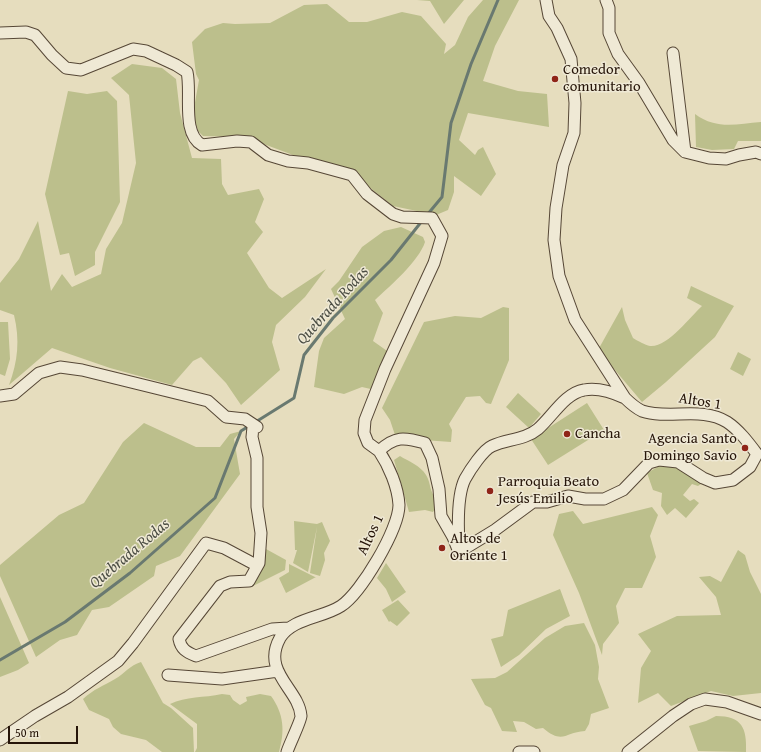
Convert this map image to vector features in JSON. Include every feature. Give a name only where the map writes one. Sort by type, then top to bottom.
[{"type":"street","name":"Altos 1","points":[[459,552],[495,530],[533,502],[547,502],[568,496],[586,499],[604,499],[623,490],[649,463],[659,460],[678,462],[703,478],[715,483],[733,480],[750,467],[759,456],[744,437],[726,422],[711,416],[690,413],[650,412],[641,410],[625,398],[575,320],[559,276],[554,240],[556,208],[563,165],[574,132],[575,103],[571,59],[557,28],[549,16],[546,0]]},
{"type":"street","points":[[606,0],[609,8],[609,33],[618,54],[639,83],[673,140],[685,152],[698,157],[726,159],[739,154],[756,152],[761,154]]},
{"type":"street","name":"Altos 1","points":[[0,32],[26,32],[35,35],[52,55],[66,68],[81,70],[133,49],[146,51],[164,59],[187,72],[190,83],[191,132],[198,143],[202,145],[237,141],[251,142],[268,155],[308,163],[352,175],[367,194],[393,214],[402,217],[432,218],[442,236],[434,263],[385,369],[365,420],[364,433],[368,443],[379,452],[387,464],[398,505],[396,520],[389,539],[364,579],[341,606],[288,628],[272,629],[196,656],[188,653],[181,647],[179,639],[220,586],[230,582],[249,581],[256,565]]},
{"type":"street","points":[[673,53],[685,152]]},
{"type":"street","points":[[0,396],[14,394],[39,373],[60,367],[82,370],[208,401],[226,417],[245,419],[255,425],[253,427],[252,437],[257,458],[258,507],[261,533],[259,563],[256,565],[224,548],[206,543],[133,643],[118,661],[68,696],[0,740]]},
{"type":"street","points":[[459,552],[458,512],[464,480],[476,462],[492,446],[516,440],[537,430],[572,394],[584,390],[612,392],[625,398]]},
{"type":"street","points":[[379,452],[389,442],[402,439],[425,443],[432,458],[439,489],[441,516],[453,537],[459,552]]},
{"type":"street","points":[[287,752],[301,716],[298,702],[281,679],[278,671],[276,654],[277,646],[280,638],[288,628]]},
{"type":"street","points":[[168,675],[222,679],[278,671]]},
{"type":"street","points":[[628,752],[673,716],[691,704],[705,699],[726,702],[761,714]]},
{"type":"street","points":[[519,752],[534,752]]},
{"type":"green space","points":[[417,0],[464,0],[444,24],[430,1]]},
{"type":"green space","points":[[483,0],[519,0],[495,46],[483,81],[518,91],[547,94],[549,127],[468,113],[459,140],[475,155],[478,150],[483,147],[496,174],[481,196],[454,176],[454,192],[448,210],[436,215],[393,206],[344,167],[301,158],[245,137],[203,136],[198,131],[195,122],[194,108],[199,80],[196,74],[192,42],[205,29],[223,23],[270,23],[304,5],[327,4],[349,22],[367,22],[402,12],[421,16],[446,44],[444,54],[455,45],[468,17]]},
{"type":"green space","points":[[132,64],[162,68],[176,79],[180,113],[192,158],[221,159],[222,184],[228,195],[259,189],[264,199],[255,222],[263,232],[247,253],[269,288],[282,298],[326,269],[305,297],[276,325],[272,342],[280,370],[241,405],[226,383],[201,357],[193,361],[172,385],[110,368],[52,348],[9,385],[16,359],[17,333],[14,315],[0,310],[0,283],[19,259],[38,221],[51,291],[62,274],[72,287],[101,274],[106,249],[122,223],[136,163],[129,95],[111,78]]},
{"type":"green space","points":[[68,91],[87,94],[107,91],[117,101],[120,202],[95,252],[95,265],[75,276],[69,253],[60,255],[45,194]]},
{"type":"green space","points":[[695,114],[711,122],[727,125],[761,122],[761,141],[738,141],[734,149],[712,150],[696,147]]},
{"type":"green space","points":[[401,227],[423,237],[425,242],[417,257],[396,281],[375,300],[383,313],[373,341],[390,353],[375,390],[362,387],[344,394],[314,387],[319,351],[324,338],[345,319],[331,289],[339,281],[362,247],[384,231]]},
{"type":"green space","points":[[691,286],[734,306],[715,337],[642,402],[598,350],[622,307],[625,320],[633,338],[650,346],[664,342],[678,331],[702,306],[687,298]]},
{"type":"green space","points":[[503,307],[509,308],[509,360],[491,404],[486,403],[480,396],[466,397],[449,424],[452,430],[451,442],[396,438],[390,420],[382,408],[424,322],[455,316],[481,318]]},
{"type":"green space","points":[[0,322],[8,322],[10,359],[5,376],[0,374]]},
{"type":"green space","points":[[738,352],[751,359],[743,376],[730,369]]},
{"type":"green space","points":[[518,393],[541,414],[529,428],[506,407]]},
{"type":"green space","name":"Cancha","points":[[587,403],[604,430],[548,465],[531,439]]},
{"type":"green space","points":[[144,423],[196,447],[220,447],[230,434],[241,431],[234,439],[240,474],[180,556],[156,566],[154,576],[109,607],[92,610],[77,635],[60,640],[36,657],[0,576],[0,565],[59,515],[84,503],[123,442]]},
{"type":"green space","points":[[400,456],[418,466],[426,475],[431,491],[438,501],[433,512],[425,510],[409,512],[394,460]]},
{"type":"green space","points":[[663,464],[684,470],[701,484],[698,486],[692,484],[683,495],[690,501],[694,499],[699,503],[686,518],[675,508],[667,515],[661,506],[662,493],[653,490],[647,473]]},
{"type":"green space","points":[[652,507],[658,515],[650,536],[656,557],[642,588],[625,588],[616,606],[619,623],[603,644],[602,655],[579,593],[553,535],[559,514],[573,511],[583,524]]},
{"type":"green space","points":[[294,521],[317,524],[322,522],[330,541],[324,553],[325,560],[320,576],[310,573],[317,527],[308,572],[293,563],[297,550],[295,550]]},
{"type":"green space","points":[[266,549],[286,560],[285,570],[253,586],[252,582],[261,569]]},
{"type":"green space","points":[[738,550],[745,555],[750,572],[761,594],[761,693],[733,696],[711,691],[671,706],[658,693],[638,703],[641,668],[651,651],[638,634],[677,616],[721,615],[716,597],[699,577],[710,576],[721,582]]},
{"type":"green space","points":[[386,563],[406,592],[392,602],[386,589],[377,578]]},
{"type":"green space","points":[[289,564],[316,577],[286,593],[279,578],[289,572]]},
{"type":"green space","points":[[560,589],[570,616],[546,629],[519,655],[501,667],[491,639],[503,636],[508,610]]},
{"type":"green space","points":[[0,597],[29,663],[18,670],[0,677]]},
{"type":"green space","points":[[398,600],[410,613],[397,626],[390,621],[389,622],[382,610]]},
{"type":"green space","points":[[584,623],[595,645],[599,667],[598,679],[609,708],[591,714],[589,724],[585,731],[560,737],[555,736],[543,728],[536,729],[524,722],[513,721],[517,732],[502,731],[491,708],[485,705],[471,679],[495,678],[507,672],[545,638],[565,626]]},
{"type":"green space","points":[[141,662],[163,703],[171,708],[193,728],[194,752],[162,752],[146,740],[121,734],[113,727],[109,719],[89,710],[83,699],[134,665]]},
{"type":"green space","points":[[222,694],[230,695],[233,700],[240,705],[247,701],[246,697],[260,694],[271,696],[279,709],[283,730],[279,752],[195,752],[197,748],[197,724],[170,704],[189,698]]},
{"type":"green space","points":[[716,716],[732,718],[741,725],[744,730],[746,752],[698,751],[689,726],[706,721]]},
{"type":"waterway","name":"Quebrada Rodas","points":[[427,215],[442,197],[451,123],[471,64],[498,0]]},
{"type":"waterway","name":"Quebrada Rodas","points":[[254,423],[294,398],[304,355],[333,318],[391,260],[422,221]]},
{"type":"waterway","name":"Quebrada Rodas","points":[[0,660],[65,622],[130,573],[215,498],[241,431],[249,426]]},
{"type":"place","name":"Comedor comunitario","points":[[555,79]]},
{"type":"place","name":"Cancha","points":[[567,434]]},
{"type":"place","name":"Agencia Santo Domingo Savio","points":[[745,448]]},
{"type":"place","name":"Parroquia Beato Jesús Emilio","points":[[490,491]]},
{"type":"place","name":"Altos de Oriente 1","points":[[442,548]]}]
